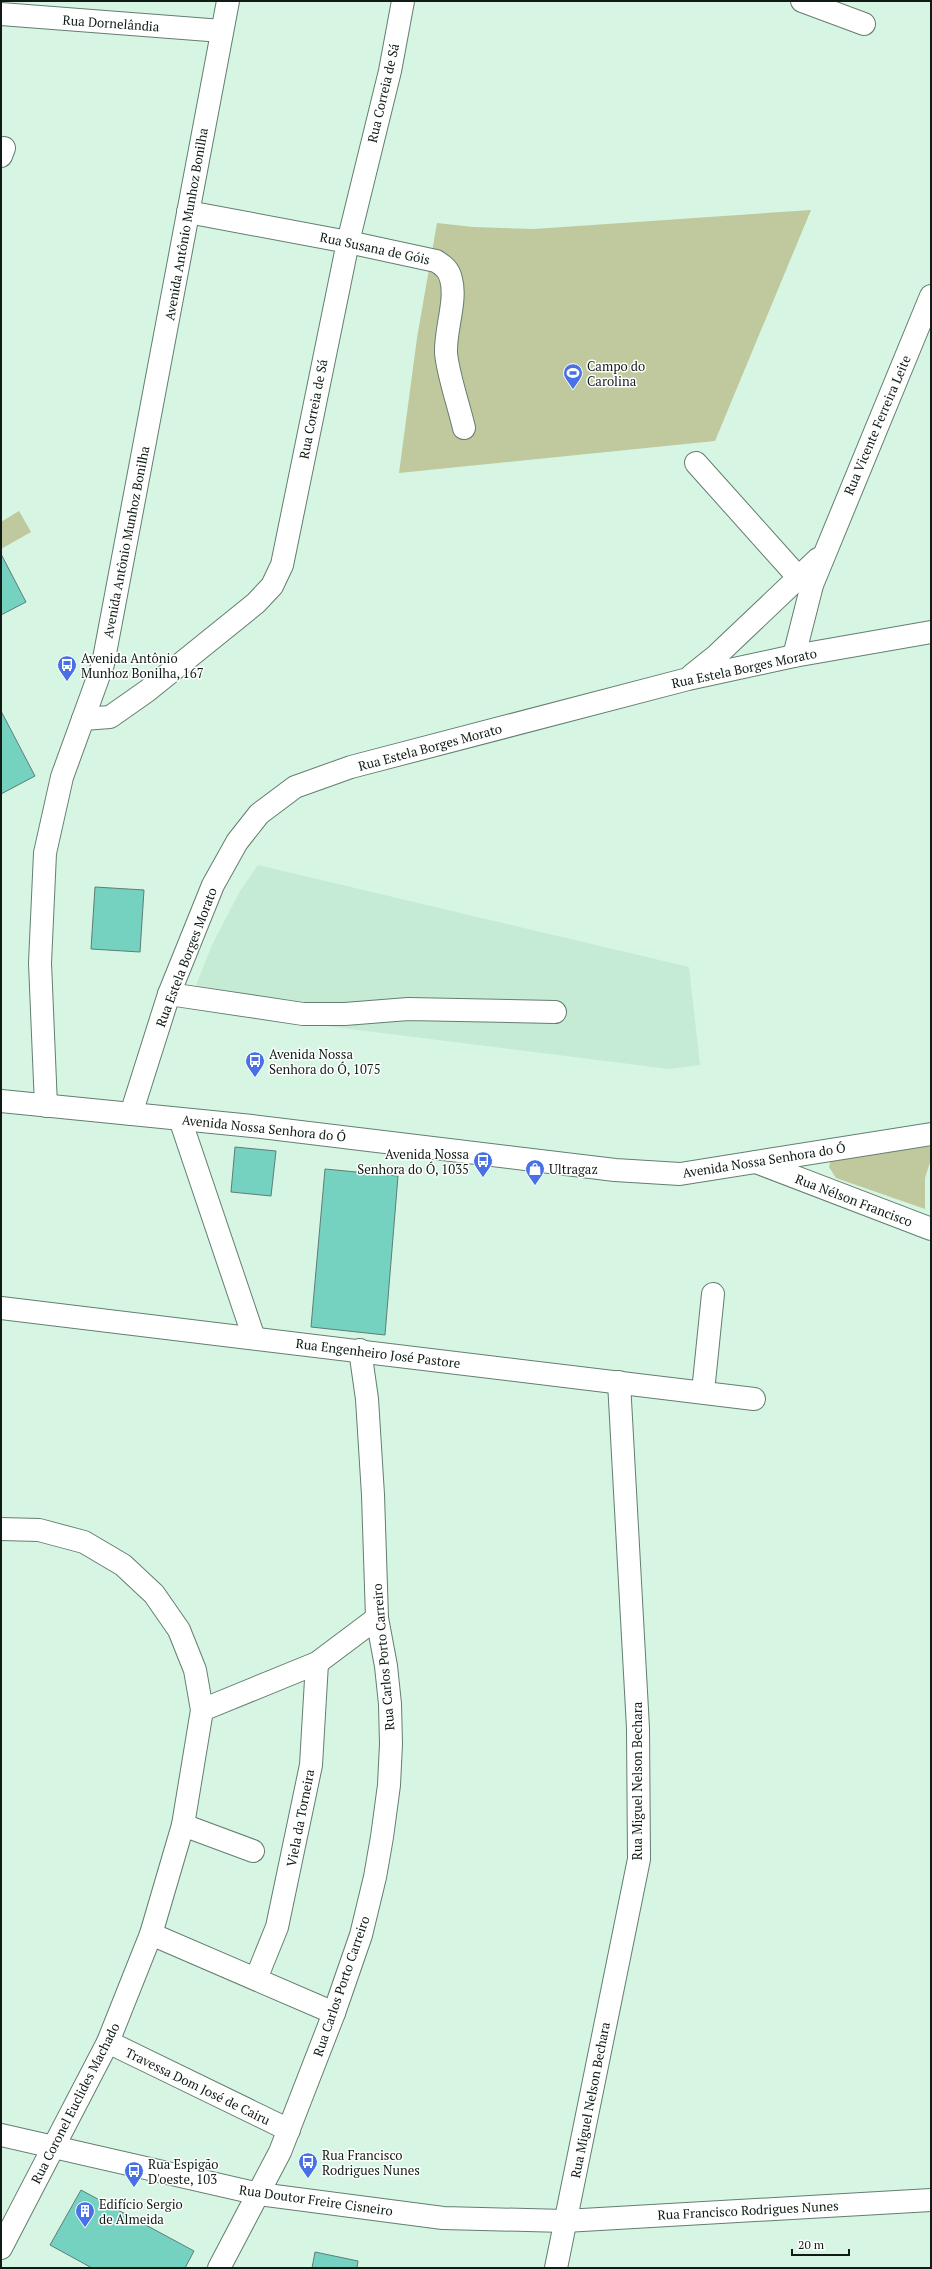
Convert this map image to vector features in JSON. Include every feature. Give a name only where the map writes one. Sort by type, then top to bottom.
[{"type":"street","name":"Avenida Antônio Munhoz Bonilha","points":[[46,1106],[40,962],[45,853],[62,778],[103,664],[228,1]]},
{"type":"street","name":"Rua Correia de Sá","points":[[83,719],[110,717],[147,691],[256,603],[272,586],[282,565],[348,242],[390,70],[403,1]]},
{"type":"street","points":[[802,1],[864,24]]},
{"type":"street","name":"Rua Dornelândia","points":[[1,14],[222,31]]},
{"type":"street","name":"Rua Susana de Góis","points":[[188,212],[348,242],[436,261],[446,268],[452,280],[452,293],[446,335],[446,354],[464,428]]},
{"type":"street","name":"Rua Vicente Ferreira Leite","points":[[688,679],[806,581],[824,554],[931,296]]},
{"type":"street","points":[[696,463],[806,581],[794,656]]},
{"type":"street","name":"Rua Estela Borges Morato","points":[[131,1114],[169,994],[211,891],[237,842],[259,814],[295,787],[351,767],[688,679],[929,627]]},
{"type":"street","points":[[169,994],[303,1014],[345,1014],[408,1009],[555,1012]]},
{"type":"street","name":"Avenida Nossa Senhora do Ó","points":[[1,1101],[283,1129],[615,1170],[680,1174],[931,1134]]},
{"type":"street","points":[[180,1119],[254,1338]]},
{"type":"street","name":"Rua Nélson Francisco","points":[[755,1162],[931,1229]]},
{"type":"street","points":[[703,1392],[713,1294]]},
{"type":"street","name":"Rua Engenheiro José Pastore","points":[[1,1308],[360,1350],[754,1399]]},
{"type":"street","name":"Rua Carlos Porto Carreiro","points":[[220,2268],[259,2194],[289,2130],[334,2013],[361,1935],[375,1877],[389,1785],[391,1744],[390,1704],[386,1666],[377,1618],[374,1495],[367,1399],[360,1350]]},
{"type":"street","name":"Rua Miguel Nelson Bechara","points":[[556,2268],[639,1859],[638,1728],[619,1382]]},
{"type":"street","name":"Rua Coronel Euclides Machado","points":[[1,1529],[39,1530],[84,1542],[124,1566],[154,1594],[179,1630],[195,1670],[202,1710],[183,1824],[151,1934],[108,2042],[1,2248]]},
{"type":"street","points":[[202,1710],[317,1663],[377,1618]]},
{"type":"street","name":"Viela da Torneira","points":[[260,1969],[277,1927],[311,1765],[311,1736],[317,1663]]},
{"type":"street","points":[[183,1824],[253,1851]]},
{"type":"street","points":[[151,1934],[334,2013]]},
{"type":"street","name":"Travessa Dom José de Cairu","points":[[108,2042],[289,2130]]},
{"type":"street","name":"Rua Doutor Freire Cisneiro","points":[[1,2135],[55,2146],[259,2194],[444,2218],[565,2221]]},
{"type":"street","name":"Rua Francisco Rodrigues Nunes","points":[[565,2221],[931,2200]]},
{"type":"shaded area","name":"Campo do Carolina","points":[[811,210],[715,441],[399,473],[417,338],[437,223],[473,227],[534,229]]},
{"type":"shaded area","points":[[19,511],[31,532],[1,549],[1,522]]},
{"type":"shaded area","points":[[258,865],[689,967],[700,1065],[669,1069],[190,1009],[197,983],[212,945],[240,891]]},
{"type":"shaded area","points":[[931,1146],[931,1159],[925,1178],[925,1209],[836,1178],[829,1167],[831,1160]]},
{"type":"building","points":[[1,554],[26,602],[1,615]]},
{"type":"building","points":[[1,711],[35,776],[1,794]]},
{"type":"building","points":[[95,887],[144,890],[140,952],[91,949]]},
{"type":"building","points":[[235,1147],[276,1151],[271,1196],[231,1192]]},
{"type":"building","points":[[325,1169],[398,1176],[385,1335],[311,1327]]},
{"type":"building","points":[[81,2190],[194,2251],[185,2268],[92,2268],[50,2245]]},
{"type":"building","points":[[315,2252],[358,2261],[357,2268],[312,2268]]},
{"type":"place","name":"Campo do Carolina","points":[[573,390]]},
{"type":"place","name":"Avenida Antônio Munhoz Bonilha, 167","points":[[67,682]]},
{"type":"place","name":"Avenida Nossa Senhora do Ó, 1075","points":[[255,1078]]},
{"type":"place","name":"Avenida Nossa Senhora do Ó, 1035","points":[[483,1178]]},
{"type":"place","name":"Ultragaz","points":[[535,1186]]},
{"type":"place","name":"Rua Francisco Rodrigues Nunes","points":[[308,2179]]},
{"type":"place","name":"Rua Espigão D'oeste, 103","points":[[134,2188]]},
{"type":"place","name":"Edifício Sergio de Almeida","points":[[85,2228]]}]
